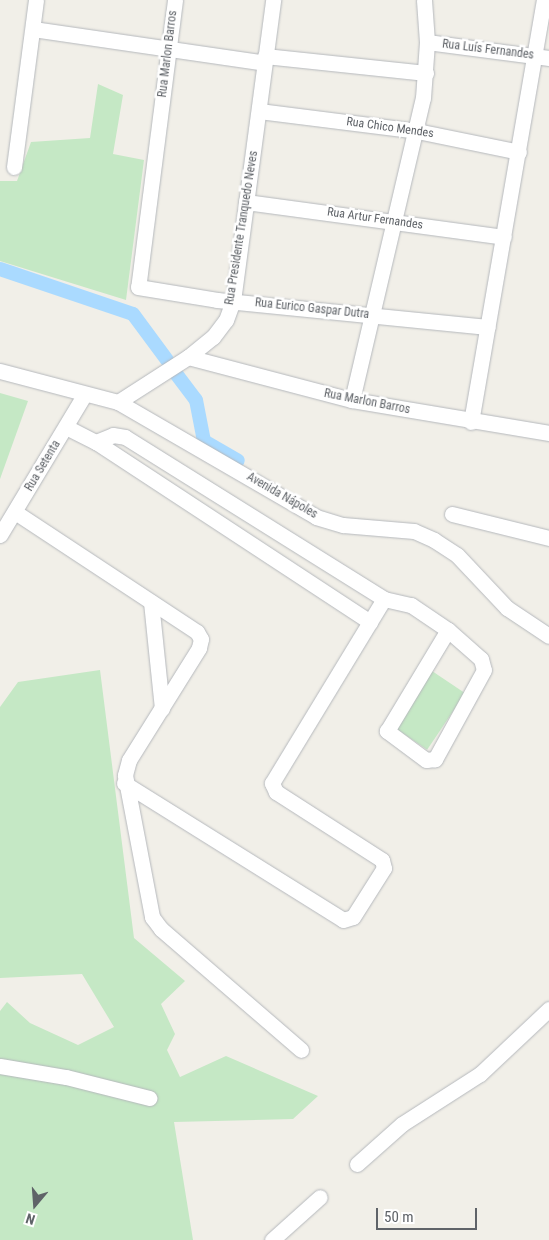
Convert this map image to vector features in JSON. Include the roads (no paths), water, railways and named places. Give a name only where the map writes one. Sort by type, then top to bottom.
[{"type":"street","points":[[14,167],[36,0]]},
{"type":"street","name":"Rua Marlon Barros","points":[[138,287],[175,0]]},
{"type":"street","name":"Rua Presidente Tranquedo Neves","points":[[118,402],[188,357],[214,337],[226,320],[233,301],[272,0]]},
{"type":"street","points":[[352,400],[417,130],[426,73],[427,42],[424,0]]},
{"type":"street","points":[[471,422],[519,152],[543,57],[544,0]]},
{"type":"street","points":[[33,29],[265,59],[426,73]]},
{"type":"street","name":"Rua Luís Fernandes","points":[[427,42],[543,57]]},
{"type":"street","name":"Rua Chico Mendes","points":[[259,110],[417,130],[519,152]]},
{"type":"street","name":"Rua Artur Fernandes","points":[[246,202],[504,237]]},
{"type":"street","name":"Rua Eurico Gaspar Dutra","points":[[138,287],[233,301],[488,327]]},
{"type":"street","name":"Rua Marlon Barros","points":[[188,357],[352,400],[471,422],[549,433]]},
{"type":"street","name":"Avenida Nápoles","points":[[0,371],[84,395],[118,402],[316,517],[343,525],[414,531],[434,540],[457,555],[508,608],[549,636]]},
{"type":"street","name":"Rua Setenta","points":[[0,535],[84,395]]},
{"type":"street","points":[[66,427],[96,442],[370,622]]},
{"type":"street","points":[[96,442],[114,435],[125,437],[384,599],[411,605],[448,630],[481,659],[484,670],[435,759],[426,760],[387,731],[448,630]]},
{"type":"street","points":[[15,512],[197,632],[201,638],[199,648],[129,760],[124,783],[152,917],[161,929],[301,1050]]},
{"type":"street","points":[[452,514],[549,538]]},
{"type":"street","points":[[124,783],[342,920],[353,917],[384,868],[382,860],[276,792],[272,783],[384,599]]},
{"type":"street","points":[[151,602],[162,708]]},
{"type":"street","points":[[356,1164],[402,1124],[480,1074],[549,1009]]},
{"type":"street","points":[[0,1066],[66,1077],[149,1098]]},
{"type":"street","points":[[272,1240],[320,1197]]},
{"type":"waterway","points":[[0,269],[133,314],[167,360]]},
{"type":"waterway","points":[[177,375],[196,400],[204,441],[238,461]]}]
